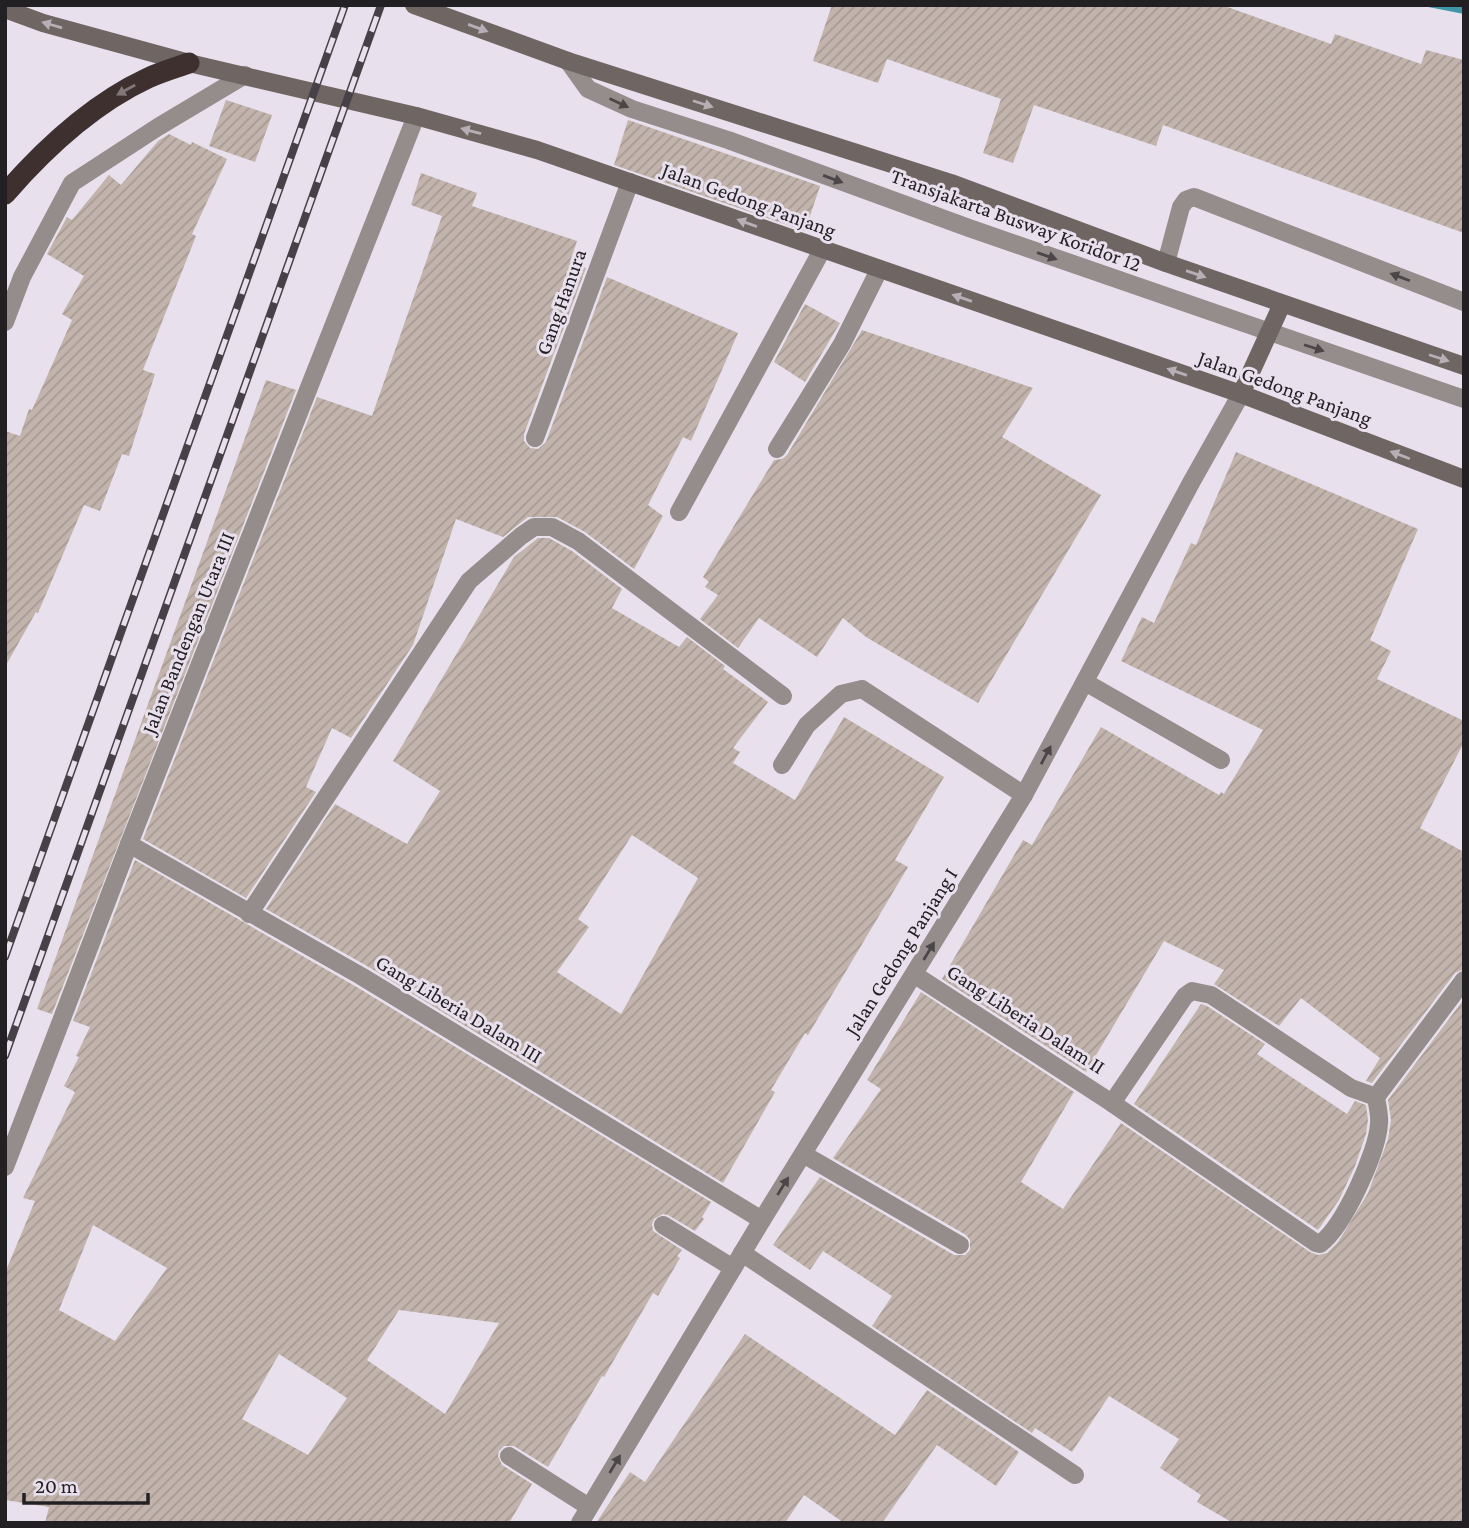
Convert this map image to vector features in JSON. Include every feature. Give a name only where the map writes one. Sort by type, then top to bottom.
[{"type":"highway","points":[[5,194],[57,139],[105,103],[148,78],[189,63]]},
{"type":"main road","points":[[414,5],[568,61],[951,183],[1166,263],[1464,366]]},
{"type":"main road","name":"Jalan Gedong Panjang","points":[[5,9],[43,23],[189,63],[416,116],[537,149],[1241,394],[1464,480]]},
{"type":"main road","points":[[1241,394],[1282,304]]},
{"type":"street","name":"Transjakarta Busway Koridor 12","points":[[568,61],[588,89],[632,110],[728,140],[1270,334],[1464,399]]},
{"type":"street","points":[[5,322],[22,277],[72,183],[245,75]]},
{"type":"street","name":"Jalan Bandengan Utara III","points":[[5,1167],[129,844],[416,116]]},
{"type":"street","name":"Gang Hanura","points":[[534,438],[630,182]]},
{"type":"street","points":[[1166,263],[1181,207],[1186,200],[1194,197],[1464,302]]},
{"type":"street","points":[[679,512],[822,250]]},
{"type":"street","points":[[777,449],[842,344],[879,270]]},
{"type":"street","name":"Jalan Gedong Panjang I","points":[[584,1515],[1024,795],[1241,394]]},
{"type":"street","points":[[249,914],[470,581],[520,536],[534,527],[552,527],[578,541],[783,696]]},
{"type":"street","points":[[1085,682],[1221,760]]},
{"type":"street","points":[[782,765],[807,725],[841,694],[862,688],[1024,795]]},
{"type":"street","name":"Gang Liberia Dalam III","points":[[129,844],[361,975],[762,1220]]},
{"type":"street","name":"Gang Liberia Dalam II","points":[[915,975],[1112,1103],[1316,1243],[1320,1244],[1327,1239],[1341,1220],[1371,1159],[1380,1123],[1376,1097]]},
{"type":"street","points":[[1112,1103],[1185,996],[1192,991],[1211,995],[1351,1087],[1376,1097],[1464,980]]},
{"type":"street","points":[[803,1154],[960,1245]]},
{"type":"street","points":[[663,1224],[737,1261],[783,1278],[1075,1475]]},
{"type":"street","points":[[509,1456],[584,1515]]},
{"type":"water","points":[[1418,5],[1464,5],[1464,14]]},
{"type":"building","points":[[832,5],[1222,5],[1331,44],[1335,34],[1421,64],[1426,50],[1464,60],[1464,233],[1163,125],[1156,146],[1034,105],[1013,163],[983,153],[1001,99],[887,59],[878,83],[813,61]]},
{"type":"building","points":[[226,100],[272,115],[255,162],[209,146]]},
{"type":"building","points":[[628,120],[820,186],[805,231],[614,165]]},
{"type":"building","points":[[169,134],[227,159],[192,234],[196,236],[143,370],[155,374],[129,456],[122,454],[100,511],[84,505],[38,613],[36,612],[5,667],[5,431],[20,436],[29,409],[32,410],[72,320],[62,314],[84,276],[47,254],[67,217],[72,220],[109,175],[121,185],[158,141]]},
{"type":"building","points":[[421,173],[477,193],[472,206],[577,241],[570,262],[586,268],[524,434],[524,441],[530,448],[538,449],[546,442],[607,277],[738,333],[691,441],[683,437],[648,505],[663,516],[634,569],[585,532],[557,517],[528,517],[503,537],[456,519],[413,645],[351,738],[332,728],[306,787],[316,792],[246,898],[143,839],[317,397],[372,416],[442,216],[411,205]]},
{"type":"building","points":[[805,304],[840,323],[805,382],[774,362]]},
{"type":"building","points":[[862,330],[1033,388],[1002,437],[1101,495],[978,703],[866,637],[843,618],[817,657],[759,618],[738,648],[700,619],[718,595],[705,587],[709,582],[703,577],[774,460],[787,455]]},
{"type":"building","points":[[266,380],[296,390],[52,1014],[37,1009]]},
{"type":"building","points":[[1236,452],[1418,529],[1370,640],[1391,651],[1377,679],[1464,721],[1464,742],[1420,828],[1464,852],[1464,969],[1455,973],[1372,1083],[1366,1081],[1380,1058],[1301,998],[1279,1026],[1214,984],[1224,970],[1164,941],[1086,1072],[942,979],[1023,840],[1032,845],[1101,727],[1219,795],[1221,792],[1224,794],[1263,730],[1121,661],[1142,617],[1154,623],[1191,543],[1196,545]]},
{"type":"building","points":[[538,538],[549,538],[572,551],[622,589],[612,608],[679,647],[687,637],[725,666],[723,669],[768,702],[733,748],[740,752],[733,763],[795,800],[844,717],[944,777],[895,860],[908,867],[808,1035],[805,1033],[771,1090],[775,1092],[723,1183],[367,966],[266,909],[335,804],[407,844],[440,791],[393,761],[514,557]],"holes":[[[632,835],[698,878],[621,1014],[557,972],[589,927],[578,919]]]},
{"type":"building","points":[[135,860],[355,986],[711,1202],[695,1231],[668,1215],[663,1214],[654,1219],[653,1231],[682,1250],[677,1256],[680,1258],[658,1296],[653,1293],[548,1467],[514,1446],[504,1446],[499,1451],[502,1465],[532,1484],[509,1523],[45,1523],[49,1507],[5,1500],[5,1273],[35,1201],[23,1198],[75,1092],[64,1086],[90,1027],[73,1021]],"holes":[[[93,1225],[167,1268],[115,1341],[59,1310]],[[399,1310],[499,1323],[445,1414],[367,1360]],[[279,1354],[347,1398],[308,1455],[242,1419]]]},
{"type":"building","points":[[921,992],[1074,1092],[1021,1182],[1063,1209],[1121,1123],[1318,1255],[1327,1253],[1338,1242],[1368,1193],[1388,1139],[1391,1120],[1388,1100],[1464,999],[1464,1523],[1233,1523],[1197,1502],[1201,1495],[1160,1468],[1179,1439],[1109,1396],[1072,1452],[1035,1428],[1032,1433],[872,1326],[892,1296],[823,1251],[810,1270],[773,1245],[820,1177],[954,1255],[965,1255],[970,1250],[970,1240],[966,1235],[833,1158],[881,1089],[867,1080]]},
{"type":"building","points":[[1201,1004],[1265,1044],[1257,1054],[1347,1114],[1355,1101],[1366,1105],[1366,1134],[1355,1166],[1339,1200],[1318,1230],[1134,1104]]},
{"type":"building","points":[[745,1334],[895,1435],[927,1390],[1019,1452],[996,1486],[937,1445],[882,1523],[844,1523],[804,1495],[785,1523],[596,1523],[630,1472],[645,1482]]},
{"type":"railway","points":[[5,957],[345,5]]},
{"type":"railway","points":[[5,1056],[381,5]]}]
